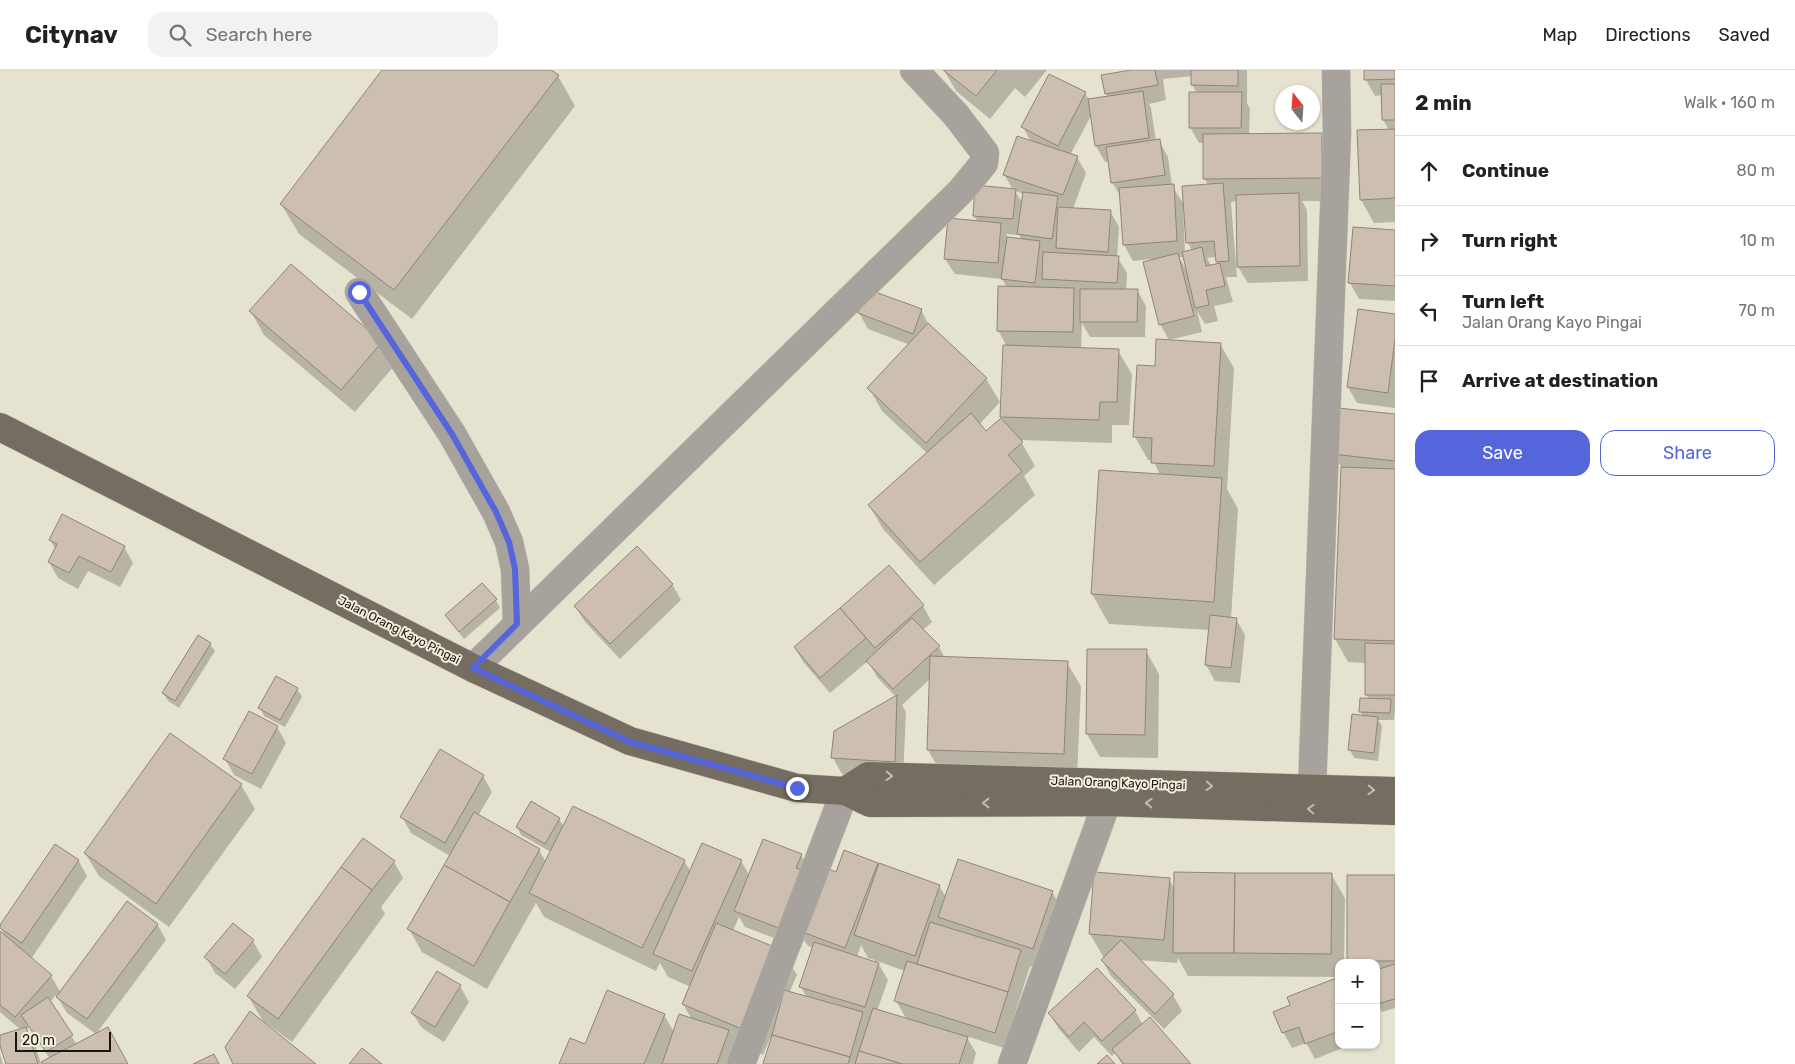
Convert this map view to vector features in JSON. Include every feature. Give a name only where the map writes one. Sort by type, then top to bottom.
[{"type":"main road","name":"Jalan Orang Kayo Pingai","points":[[0,427],[473,668],[630,742],[797,788],[845,791],[870,803],[1107,802],[1395,811]]},
{"type":"main road","name":"Jalan Orang Kayo Pingai","points":[[845,791],[868,776],[1395,791]]},
{"type":"street","points":[[473,668],[961,191],[984,162],[985,153],[980,144],[914,70]]},
{"type":"street","points":[[1312,788],[1337,132],[1336,70]]},
{"type":"street","points":[[359,292],[452,434],[496,512],[509,542],[515,569],[517,624]]},
{"type":"street","points":[[741,1064],[845,791]]},
{"type":"street","points":[[1012,1064],[1107,802]]},
{"type":"building","points":[[382,70],[551,70],[559,75],[394,290],[280,204]]},
{"type":"building","points":[[943,70],[997,70],[976,96]]},
{"type":"building","points":[[1131,70],[1155,70],[1158,85],[1105,94],[1101,75]]},
{"type":"building","points":[[1191,70],[1238,70],[1238,86],[1191,85]]},
{"type":"building","points":[[1364,70],[1395,70],[1395,79],[1364,80]]},
{"type":"building","points":[[1049,74],[1086,92],[1058,146],[1021,127]]},
{"type":"building","points":[[1381,84],[1395,84],[1395,120],[1382,120]]},
{"type":"building","points":[[1143,91],[1149,138],[1095,146],[1088,99]]},
{"type":"building","points":[[1189,92],[1242,92],[1241,128],[1189,128]]},
{"type":"building","points":[[1395,129],[1395,198],[1360,200],[1357,130]]},
{"type":"building","points":[[1322,133],[1322,178],[1203,179],[1203,134]]},
{"type":"building","points":[[1017,136],[1078,156],[1063,195],[1003,175]]},
{"type":"building","points":[[1160,139],[1165,175],[1111,183],[1106,147]]},
{"type":"building","points":[[1223,183],[1229,261],[1216,262],[1214,241],[1186,243],[1182,186]]},
{"type":"building","points":[[1174,184],[1177,241],[1123,245],[1119,188]]},
{"type":"building","points":[[975,185],[1016,189],[1013,219],[973,216]]},
{"type":"building","points":[[1023,192],[1058,196],[1052,239],[1017,234]]},
{"type":"building","points":[[1299,193],[1300,266],[1237,267],[1236,195]]},
{"type":"building","points":[[1058,207],[1111,210],[1108,252],[1056,248]]},
{"type":"building","points":[[948,218],[1001,223],[998,263],[944,259]]},
{"type":"building","points":[[1353,227],[1395,230],[1395,286],[1348,283]]},
{"type":"building","points":[[1007,237],[1040,241],[1035,283],[1001,279]]},
{"type":"building","points":[[1202,247],[1206,266],[1220,263],[1225,286],[1206,290],[1209,305],[1195,308],[1182,252]]},
{"type":"building","points":[[1043,252],[1119,256],[1117,283],[1042,279]]},
{"type":"building","points":[[1178,253],[1194,316],[1159,325],[1143,262]]},
{"type":"building","points":[[291,264],[382,342],[341,390],[249,311]]},
{"type":"building","points":[[998,286],[1074,288],[1073,332],[997,331]]},
{"type":"building","points":[[867,289],[922,309],[913,334],[858,313]]},
{"type":"building","points":[[1080,289],[1138,289],[1137,322],[1080,322]]},
{"type":"building","points":[[1358,309],[1395,314],[1395,339],[1388,393],[1347,387]]},
{"type":"building","points":[[928,323],[987,378],[926,443],[867,388]]},
{"type":"building","points":[[1156,339],[1221,343],[1214,466],[1151,463],[1152,438],[1133,437],[1137,365],[1155,366]]},
{"type":"building","points":[[1003,345],[1119,349],[1117,402],[1100,402],[1099,420],[1000,417]]},
{"type":"building","points":[[1338,408],[1395,414],[1395,461],[1332,454]]},
{"type":"building","points":[[971,413],[986,431],[1001,418],[1023,442],[1008,455],[1022,471],[920,562],[868,505]]},
{"type":"building","points":[[1341,467],[1395,469],[1395,641],[1334,639]]},
{"type":"building","points":[[1099,470],[1222,478],[1214,602],[1091,594]]},
{"type":"building","points":[[62,514],[125,546],[111,572],[79,556],[69,573],[48,562],[57,544],[49,540]]},
{"type":"building","points":[[637,546],[673,584],[610,644],[574,606]]},
{"type":"building","points":[[889,565],[924,605],[875,648],[840,608]]},
{"type":"building","points":[[482,583],[497,599],[459,632],[445,615]]},
{"type":"building","points":[[840,608],[866,638],[820,678],[794,647]]},
{"type":"building","points":[[1210,615],[1237,618],[1231,668],[1205,665]]},
{"type":"building","points":[[912,618],[940,646],[893,689],[866,661]]},
{"type":"building","points":[[198,635],[211,643],[175,701],[162,693]]},
{"type":"building","points":[[1365,643],[1395,644],[1395,695],[1365,695]]},
{"type":"building","points":[[1087,649],[1147,649],[1145,735],[1086,734]]},
{"type":"building","points":[[930,656],[1068,661],[1064,754],[927,750]]},
{"type":"building","points":[[276,676],[298,688],[280,720],[258,708]]},
{"type":"building","points":[[897,695],[895,762],[831,758],[834,731]]},
{"type":"building","points":[[1360,698],[1391,699],[1390,713],[1359,712]]},
{"type":"building","points":[[249,711],[278,726],[252,774],[223,759]]},
{"type":"building","points":[[1352,714],[1378,717],[1374,753],[1348,750]]},
{"type":"building","points":[[170,733],[242,784],[156,904],[84,853]]},
{"type":"building","points":[[440,749],[484,775],[445,843],[400,817]]},
{"type":"building","points":[[531,801],[560,818],[545,844],[516,827]]},
{"type":"building","points":[[573,806],[685,860],[642,948],[529,893]]},
{"type":"building","points":[[474,812],[540,849],[510,902],[444,865]]},
{"type":"building","points":[[363,838],[395,861],[372,890],[341,867]]},
{"type":"building","points":[[763,839],[802,854],[796,868],[815,875],[792,933],[734,911]]},
{"type":"building","points":[[702,843],[742,860],[692,971],[653,954]]},
{"type":"building","points":[[55,844],[79,860],[22,943],[0,928],[0,925]]},
{"type":"building","points":[[844,850],[878,863],[845,948],[797,930],[822,866],[836,872]]},
{"type":"building","points":[[958,859],[1053,891],[1033,949],[938,917]]},
{"type":"building","points":[[879,863],[940,885],[915,956],[854,935]]},
{"type":"building","points":[[444,865],[510,902],[474,966],[407,929]]},
{"type":"building","points":[[341,867],[372,890],[278,1019],[247,996]]},
{"type":"building","points":[[1094,872],[1170,878],[1164,940],[1089,934]]},
{"type":"building","points":[[1174,872],[1235,873],[1234,953],[1173,953]]},
{"type":"building","points":[[1235,873],[1332,873],[1331,954],[1234,953]]},
{"type":"building","points":[[1347,875],[1395,875],[1395,961],[1347,959]]},
{"type":"building","points":[[127,901],[158,924],[87,1019],[56,997]]},
{"type":"building","points":[[930,922],[1021,950],[1008,992],[917,964]]},
{"type":"building","points":[[233,923],[254,940],[225,974],[204,957]]},
{"type":"building","points":[[716,923],[784,951],[749,1032],[682,1004]]},
{"type":"building","points":[[0,931],[52,975],[15,1017],[0,1005]]},
{"type":"building","points":[[1121,940],[1174,994],[1155,1014],[1101,960]]},
{"type":"building","points":[[814,942],[879,963],[865,1007],[799,987]]},
{"type":"building","points":[[907,961],[1008,992],[995,1033],[894,1001]]},
{"type":"building","points":[[1395,964],[1395,999],[1380,1003],[1380,969]]},
{"type":"building","points":[[1097,968],[1136,1010],[1102,1041],[1084,1022],[1069,1037],[1048,1013]]},
{"type":"building","points":[[437,971],[461,985],[435,1027],[411,1013]]},
{"type":"building","points":[[1335,979],[1335,1033],[1305,1044],[1299,1027],[1282,1033],[1273,1012],[1290,1005],[1287,997]]},
{"type":"building","points":[[607,990],[665,1014],[644,1064],[559,1064],[570,1038],[585,1044]]},
{"type":"building","points":[[784,990],[863,1012],[850,1057],[772,1035]]},
{"type":"building","points":[[48,997],[73,1035],[46,1052],[21,1015]]},
{"type":"building","points":[[873,1008],[968,1037],[959,1064],[902,1064],[859,1051]]},
{"type":"building","points":[[250,1011],[316,1064],[233,1064],[225,1047]]},
{"type":"building","points":[[679,1014],[729,1030],[717,1064],[662,1064]]},
{"type":"building","points":[[1150,1017],[1191,1064],[1124,1064],[1112,1049]]},
{"type":"building","points":[[26,1027],[38,1064],[6,1064],[0,1046],[0,1035]]},
{"type":"building","points":[[108,1027],[128,1064],[42,1064],[41,1062]]},
{"type":"building","points":[[772,1035],[850,1057],[848,1064],[763,1064]]},
{"type":"building","points":[[362,1048],[382,1064],[349,1064]]},
{"type":"building","points":[[859,1051],[902,1064],[855,1064]]},
{"type":"building","points":[[214,1054],[219,1064],[193,1064]]},
{"type":"building","points":[[1107,1055],[1115,1064],[1097,1064]]},
{"type":"route","points":[[359,292],[452,434],[496,512],[509,542],[515,569],[517,624],[473,668],[630,742],[797,788]]}]
